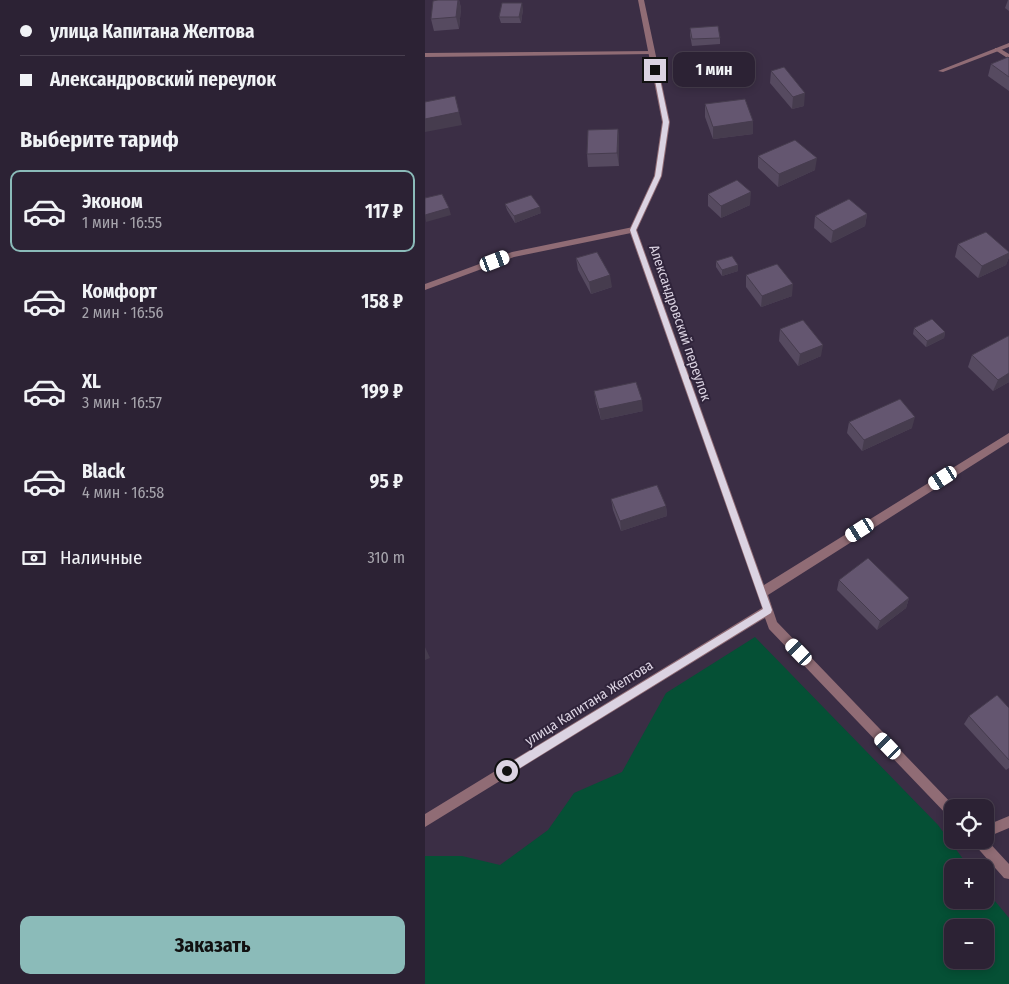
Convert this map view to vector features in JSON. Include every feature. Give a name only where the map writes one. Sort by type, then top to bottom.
[{"type":"street","points":[[425,287],[512,255],[633,230],[658,176],[666,122],[641,0]]},
{"type":"street","points":[[941,71],[1009,45]]},
{"type":"street","points":[[997,49],[1009,58]]},
{"type":"street","points":[[425,55],[652,52]]},
{"type":"street","name":"Александровский переулок","points":[[633,230],[773,625],[944,804]]},
{"type":"street","points":[[761,593],[1009,437]]},
{"type":"street","name":"улица Капитана Желтова","points":[[425,821],[768,610]]},
{"type":"street","points":[[994,828],[1009,822]]},
{"type":"street","points":[[986,849],[1009,873]]},
{"type":"green space","points":[[755,637],[938,825],[944,833],[944,849],[956,849],[963,859],[944,859],[944,909],[994,909],[994,900],[1009,918],[1009,984],[425,984],[425,856],[462,856],[500,865],[548,830],[574,793],[622,772],[666,693]]},
{"type":"building","points":[[458,0],[456,17],[431,19],[433,1]]},
{"type":"building","points":[[502,3],[522,3],[519,17],[499,17]]},
{"type":"building","points":[[718,26],[720,38],[692,39],[690,28]]},
{"type":"building","points":[[1009,58],[1009,77],[991,64]]},
{"type":"building","points":[[784,67],[805,93],[793,97],[771,71]]},
{"type":"building","points":[[455,96],[459,112],[425,119],[425,102]]},
{"type":"building","points":[[745,99],[753,121],[713,127],[705,104]]},
{"type":"building","points":[[618,129],[617,153],[587,154],[588,130]]},
{"type":"building","points":[[795,140],[817,158],[779,174],[758,156]]},
{"type":"building","points":[[737,180],[751,192],[721,206],[708,194]]},
{"type":"building","points":[[442,194],[449,208],[425,215],[425,198]]},
{"type":"building","points":[[531,195],[540,207],[514,216],[505,204]]},
{"type":"building","points":[[849,199],[867,214],[833,231],[815,216]]},
{"type":"building","points":[[986,232],[1009,253],[982,266],[958,244]]},
{"type":"building","points":[[597,252],[610,275],[589,282],[576,258]]},
{"type":"building","points":[[732,256],[738,265],[722,270],[716,261]]},
{"type":"building","points":[[777,264],[793,284],[762,296],[746,275]]},
{"type":"building","points":[[932,319],[945,332],[927,341],[914,328]]},
{"type":"building","points":[[803,320],[823,345],[800,354],[780,329]]},
{"type":"building","points":[[1008,336],[1009,373],[998,380],[972,355]]},
{"type":"building","points":[[636,382],[642,400],[599,409],[594,391]]},
{"type":"building","points":[[900,399],[915,417],[864,440],[849,422]]},
{"type":"building","points":[[657,485],[666,506],[620,521],[611,499]]},
{"type":"building","points":[[868,558],[909,598],[880,621],[839,580]]},
{"type":"building","points":[[997,695],[1009,708],[1009,760],[969,716]]},
{"type":"route","points":[[507,771],[768,610],[633,230],[658,176],[666,122],[655,70]]}]
